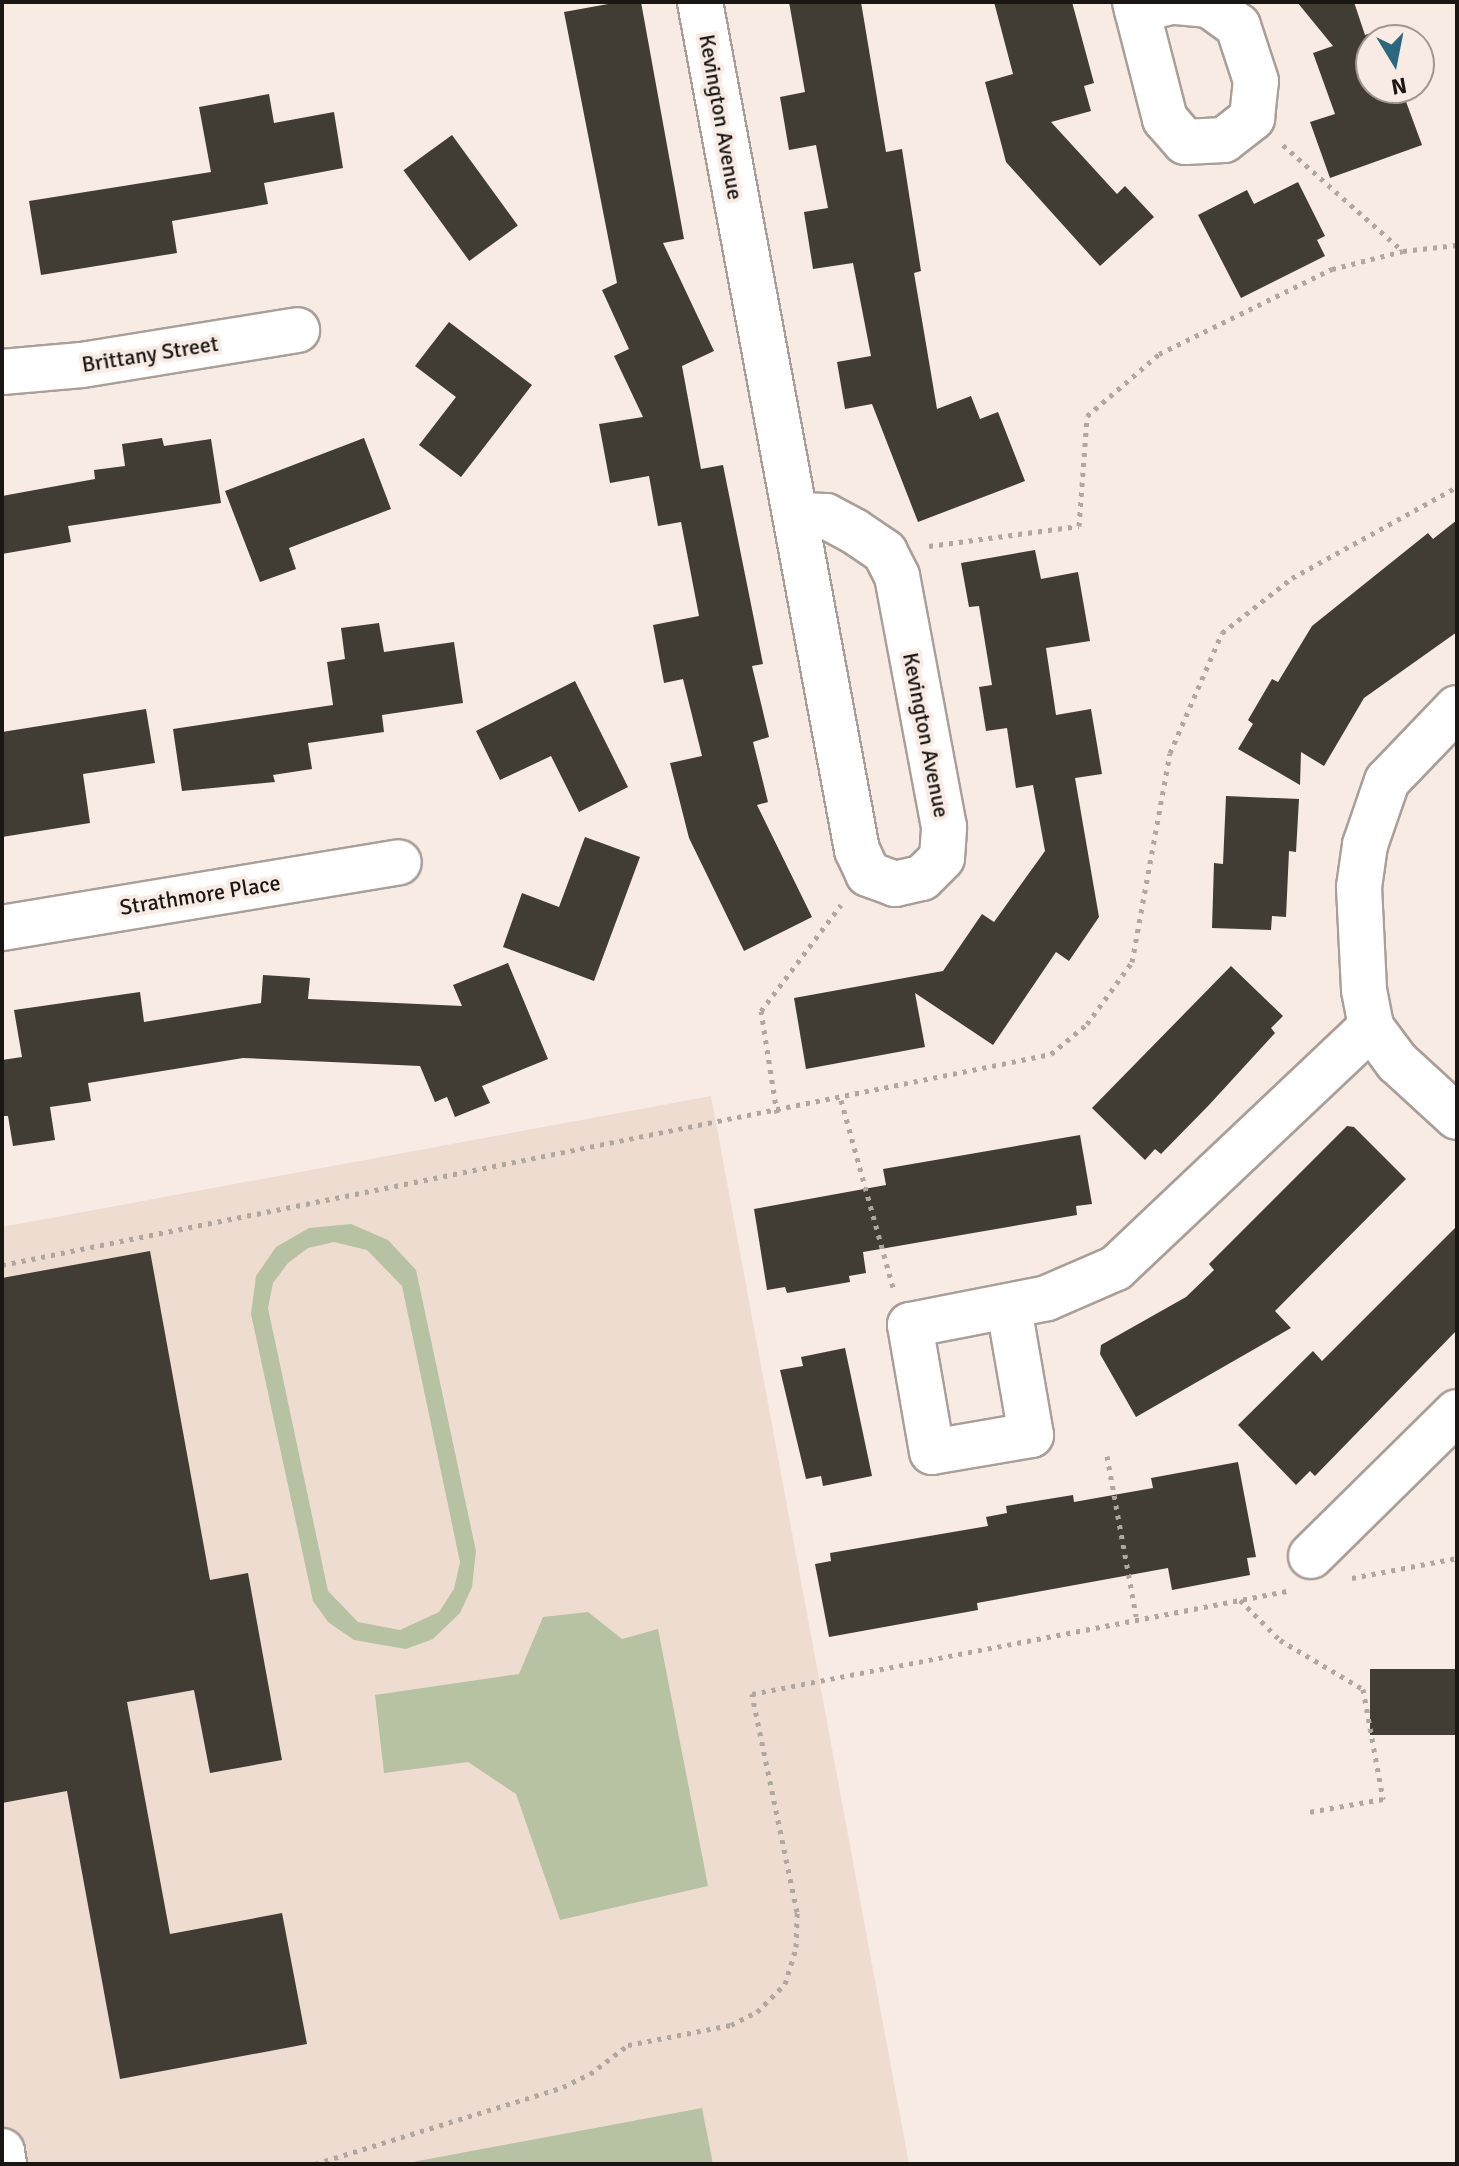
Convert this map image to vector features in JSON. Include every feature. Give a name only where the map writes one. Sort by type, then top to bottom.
[{"type":"street","name":"Kevington Avenue","points":[[700,2],[857,850],[868,874],[895,884],[922,878],[942,858],[944,827],[897,576],[885,552]]},
{"type":"street","points":[[1171,2],[1209,5],[1238,26],[1256,81],[1252,118],[1224,140],[1185,142],[1165,119],[1136,6],[1171,2]]},
{"type":"street","name":"Brittany Street","points":[[2,372],[82,365],[297,330]]},
{"type":"street","points":[[795,515],[826,516],[885,552]]},
{"type":"street","points":[[1457,708],[1387,781],[1365,845],[1360,932],[1371,1027],[1397,1062],[1457,1117]]},
{"type":"street","name":"Strathmore Place","points":[[2,928],[399,862]]},
{"type":"street","points":[[1009,1308],[1031,1435],[932,1452],[910,1325],[1009,1308],[1073,1290],[1132,1256],[1371,1027]]},
{"type":"street","points":[[1306,1572],[1457,1412]]},
{"type":"street","points":[[2,2151],[4,2164]]},
{"type":"path","points":[[1252,118],[1403,251]]},
{"type":"path","points":[[885,552],[1079,526],[1087,416],[1122,381],[1159,354],[1308,280],[1403,251],[1457,245]]},
{"type":"path","points":[[2,1265],[1025,1063],[1069,1043],[1132,962],[1170,753],[1222,633],[1292,578],[1457,487]]},
{"type":"path","points":[[777,1113],[761,1011],[868,874]]},
{"type":"path","points":[[841,1100],[898,1305],[910,1325]]},
{"type":"path","points":[[1107,1456],[1136,1616]]},
{"type":"path","points":[[1348,1579],[1457,1558]]},
{"type":"path","points":[[315,2164],[563,2087],[590,2074],[628,2045],[731,2025],[757,2012],[785,1984],[796,1947],[797,1912],[752,1694],[1136,1616],[1239,1599],[1306,1572]]},
{"type":"path","points":[[1239,1599],[1280,1640],[1363,1689],[1383,1799],[1309,1812]]},
{"type":"shaded area","points":[[711,1096],[909,2164],[2,2164],[2,1227]]},
{"type":"green space","points":[[351,1224],[388,1240],[416,1270],[476,1551],[472,1587],[460,1613],[433,1639],[406,1649],[354,1640],[328,1622],[313,1601],[251,1314],[256,1276],[276,1247],[309,1228]],"holes":[[[334,1242],[367,1250],[402,1286],[460,1562],[454,1589],[439,1612],[400,1630],[358,1622],[328,1591],[268,1308],[273,1283],[288,1263],[308,1248]]]},
{"type":"green space","points":[[588,1612],[622,1639],[658,1629],[708,1886],[560,1920],[516,1794],[468,1762],[384,1773],[375,1695],[519,1674],[543,1617]]},
{"type":"green space","points":[[702,2108],[713,2164],[402,2164]]},
{"type":"building","points":[[619,2],[641,2],[684,239],[663,243],[714,351],[682,366],[701,469],[723,465],[763,664],[752,666],[769,737],[753,742],[768,802],[757,805],[812,917],[744,951],[689,838],[670,763],[702,756],[683,679],[664,683],[653,625],[699,616],[681,522],[658,526],[649,476],[610,483],[599,424],[643,417],[614,356],[629,349],[602,290],[617,283],[564,12]]},
{"type":"building","points":[[789,2],[861,2],[886,152],[902,149],[921,271],[914,273],[937,409],[971,396],[980,419],[998,412],[1025,481],[918,522],[872,404],[845,409],[837,362],[871,356],[853,263],[813,269],[804,212],[828,208],[816,145],[789,150],[780,97],[805,92]]},
{"type":"building","points":[[994,2],[1072,2],[1094,83],[1084,86],[1091,111],[1051,122],[1117,194],[1125,186],[1154,217],[1100,266],[1006,162],[985,82],[1013,74]]},
{"type":"building","points":[[1297,2],[1354,2],[1361,24],[1355,24],[1355,104],[1407,104],[1422,145],[1330,178],[1310,122],[1335,114],[1313,53],[1333,46]]},
{"type":"building","points":[[269,94],[274,123],[334,112],[343,168],[264,183],[268,204],[172,221],[177,253],[41,275],[29,201],[211,172],[199,107]]},
{"type":"building","points":[[452,135],[518,226],[469,261],[403,170]]},
{"type":"building","points":[[1298,182],[1325,236],[1317,240],[1325,256],[1241,298],[1198,215],[1247,190],[1254,204]]},
{"type":"building","points":[[449,322],[532,385],[461,477],[419,445],[456,397],[415,366]]},
{"type":"building","points":[[162,438],[164,446],[211,439],[221,503],[68,526],[71,542],[2,554],[2,496],[95,479],[94,470],[125,466],[122,444]]},
{"type":"building","points":[[364,438],[391,509],[289,548],[296,569],[260,582],[225,491]]},
{"type":"building","points":[[1457,520],[1457,632],[1364,698],[1324,766],[1301,752],[1300,785],[1238,749],[1253,724],[1248,720],[1272,679],[1278,682],[1312,626],[1428,533],[1433,539]]},
{"type":"building","points":[[1035,550],[1041,579],[1078,572],[1090,641],[1046,648],[1056,715],[1091,709],[1102,774],[1075,778],[1099,917],[1069,961],[1056,952],[993,1045],[915,993],[925,1047],[806,1069],[794,998],[943,971],[982,914],[994,922],[1045,851],[1033,785],[1016,788],[1007,728],[986,731],[979,687],[992,685],[979,606],[969,607],[961,563]]},
{"type":"building","points":[[379,623],[384,652],[454,642],[463,703],[382,715],[384,732],[308,743],[312,769],[273,775],[275,782],[182,791],[173,729],[333,705],[327,662],[345,659],[341,628]]},
{"type":"building","points":[[575,681],[628,787],[579,812],[551,756],[500,780],[476,731]]},
{"type":"building","points":[[146,709],[155,763],[83,774],[90,823],[2,837],[2,732]]},
{"type":"building","points":[[1226,796],[1299,799],[1296,852],[1289,851],[1286,917],[1272,916],[1271,930],[1212,928],[1214,863],[1223,864]]},
{"type":"building","points":[[585,837],[640,857],[594,981],[503,947],[522,893],[559,907]]},
{"type":"building","points":[[508,963],[548,1059],[482,1086],[490,1103],[455,1117],[447,1097],[435,1102],[420,1066],[243,1058],[88,1083],[91,1101],[50,1107],[55,1140],[13,1146],[8,1116],[2,1116],[2,1060],[22,1057],[14,1010],[140,992],[144,1022],[261,1003],[263,975],[310,978],[308,999],[462,1006],[453,985]]},
{"type":"building","points":[[1231,966],[1283,1016],[1271,1028],[1275,1033],[1209,1105],[1161,1154],[1155,1149],[1145,1160],[1092,1108]]},
{"type":"building","points":[[1347,1126],[1354,1127],[1406,1179],[1275,1311],[1291,1328],[1136,1417],[1100,1354],[1101,1345],[1186,1297],[1214,1270],[1209,1264]]},
{"type":"building","points":[[1080,1135],[1092,1204],[1076,1206],[1077,1215],[863,1252],[866,1273],[849,1276],[850,1282],[787,1293],[785,1287],[767,1290],[754,1209],[886,1185],[883,1169]]},
{"type":"building","points":[[1457,1226],[1457,1330],[1315,1476],[1310,1471],[1296,1485],[1238,1425],[1313,1351],[1322,1361]]},
{"type":"building","points":[[150,1251],[210,1580],[248,1573],[282,1760],[210,1773],[194,1690],[127,1702],[170,1934],[282,1913],[307,2044],[120,2079],[67,1791],[2,1803],[2,1278]]},
{"type":"building","points":[[845,1348],[872,1476],[823,1486],[821,1476],[806,1479],[780,1370],[803,1366],[801,1357]]},
{"type":"building","points":[[1238,1462],[1256,1557],[1247,1558],[1250,1575],[1172,1590],[1168,1568],[977,1603],[978,1610],[829,1637],[815,1564],[831,1561],[830,1553],[988,1526],[986,1517],[1007,1513],[1006,1506],[1073,1495],[1074,1502],[1153,1488],[1151,1478]]},
{"type":"building","points":[[1370,1669],[1457,1669],[1457,1735],[1370,1735]]}]
